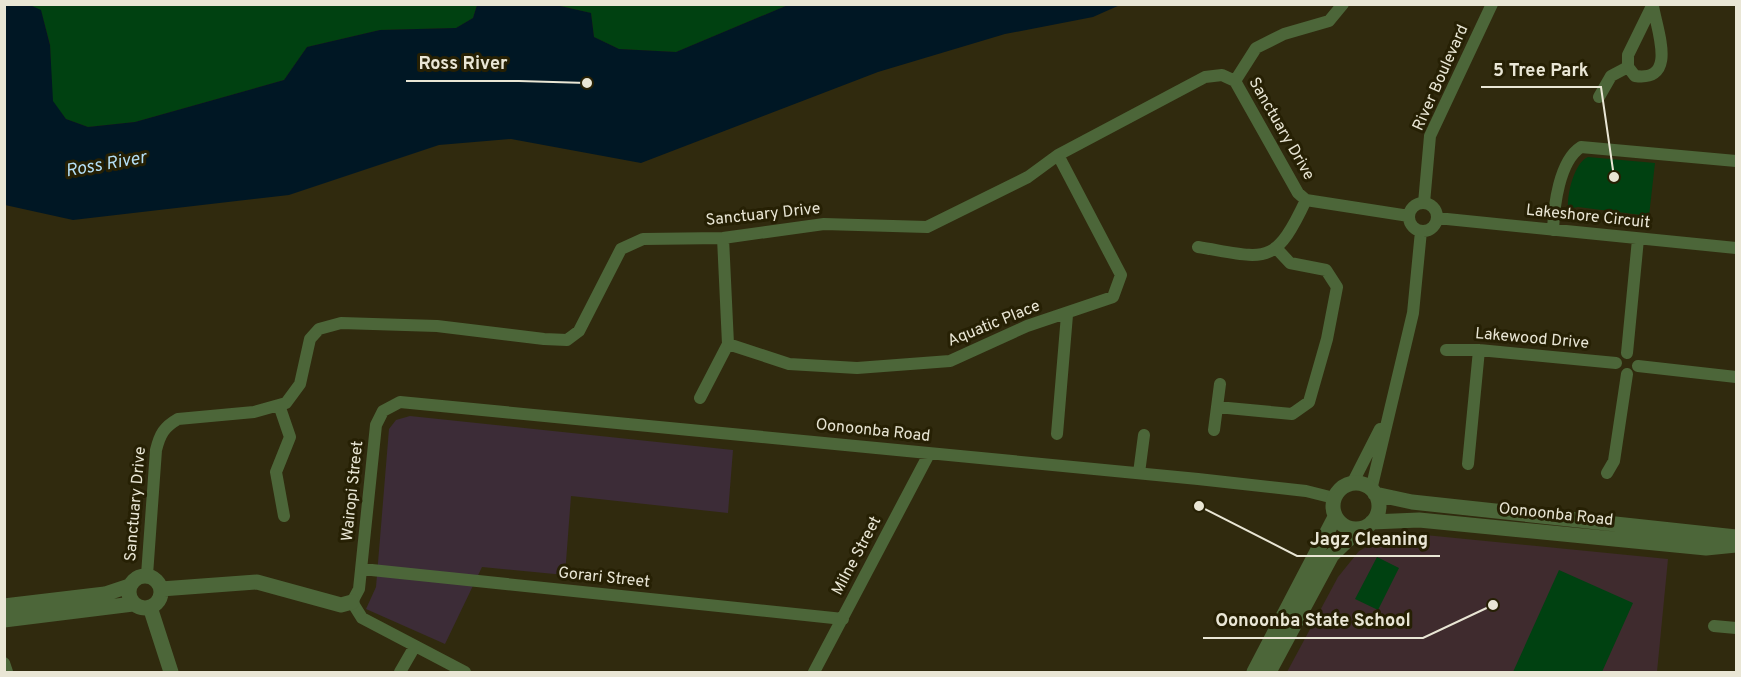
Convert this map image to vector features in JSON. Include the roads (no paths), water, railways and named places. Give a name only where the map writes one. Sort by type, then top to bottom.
[{"type":"street","points":[[1235,81],[1256,48],[1284,34],[1329,21],[1343,4]]},
{"type":"street","name":"River Boulevard","points":[[1424,203],[1430,136],[1492,4]]},
{"type":"street","points":[[1653,5],[1663,64],[1658,73],[1648,78],[1635,76],[1628,67],[1628,55],[1653,5]]},
{"type":"street","points":[[1599,97],[1611,76],[1628,67]]},
{"type":"street","name":"Sanctuary Drive","points":[[147,575],[156,450],[160,435],[167,425],[191,416],[254,412],[286,403],[300,384],[310,339],[319,329],[341,323],[437,326],[567,340],[579,331],[621,249],[643,238],[723,238],[824,224],[927,227],[1028,177],[1058,155],[1205,77],[1222,75],[1235,81],[1298,193],[1306,200],[1408,216]]},
{"type":"street","points":[[1553,230],[1560,182],[1572,156],[1581,147],[1737,160]]},
{"type":"street","name":"Aquatic Place","points":[[728,344],[789,364],[857,368],[950,361],[1028,326],[1067,315],[1113,297],[1121,275],[1058,155]]},
{"type":"street","points":[[1198,248],[1257,257],[1277,249],[1293,228],[1306,200]]},
{"type":"street","points":[[1424,203],[1435,210],[1437,218],[1430,229],[1421,231],[1413,228],[1408,216],[1415,205],[1424,203]]},
{"type":"street","name":"Lakeshore Circuit","points":[[1437,218],[1737,248]]},
{"type":"street","points":[[1269,672],[1332,555],[1366,525],[1378,508],[1373,492],[1387,417],[1413,313],[1421,231]]},
{"type":"street","points":[[699,398],[728,344],[723,238]]},
{"type":"street","points":[[1627,353],[1638,239]]},
{"type":"street","points":[[1217,407],[1292,414],[1310,402],[1328,339],[1336,287],[1326,270],[1290,263],[1277,249]]},
{"type":"street","points":[[1056,434],[1067,315]]},
{"type":"street","name":"Lakewood Drive","points":[[1446,350],[1479,350],[1616,363]]},
{"type":"street","points":[[1468,464],[1479,350]]},
{"type":"street","points":[[1627,353],[1637,359],[1638,366],[1634,372],[1627,374],[1618,369],[1616,363],[1619,356],[1627,353]]},
{"type":"street","points":[[1638,366],[1737,377]]},
{"type":"street","points":[[1607,473],[1614,461],[1627,374]]},
{"type":"street","points":[[1214,430],[1220,384]]},
{"type":"street","name":"Wairopi Street","points":[[352,602],[359,589],[362,569],[376,425],[383,411],[400,402],[408,402]]},
{"type":"street","name":"Oonoonba Road","points":[[408,402],[1139,473],[1306,491],[1334,498]]},
{"type":"street","points":[[279,405],[290,437],[276,472],[284,516]]},
{"type":"street","points":[[1352,484],[1387,417]]},
{"type":"street","points":[[1139,473],[1144,435]]},
{"type":"street","name":"Milne Street","points":[[818,671],[929,454]]},
{"type":"street","points":[[1254,672],[1335,516],[1334,498],[1344,486],[1352,484],[1359,484],[1373,492]]},
{"type":"street","name":"Oonoonba Road","points":[[1373,492],[1412,502],[1737,537]]},
{"type":"street","points":[[1335,516],[1345,527],[1366,525]]},
{"type":"street","name":"Oonoonba Road","points":[[1366,525],[1419,520],[1706,548],[1737,545]]},
{"type":"street","name":"Gorari Street","points":[[362,569],[843,620]]},
{"type":"street","points":[[147,575],[157,580],[161,589],[159,600],[150,608],[141,608],[133,604],[44,615],[6,611],[105,594],[129,586],[136,578],[147,575]]},
{"type":"street","points":[[161,589],[257,582],[341,605],[352,602],[363,618],[465,672]]},
{"type":"street","points":[[129,586],[129,596],[133,604]]},
{"type":"street","points":[[150,608],[171,672]]},
{"type":"street","points":[[4,629],[14,623],[35,620],[44,615]]},
{"type":"street","points":[[1714,626],[1737,628]]},
{"type":"street","points":[[400,672],[415,646]]},
{"type":"street","points":[[4,663],[7,672]]},
{"type":"water","points":[[5,5],[30,5],[41,10],[50,45],[53,101],[66,119],[88,127],[135,122],[284,80],[307,47],[380,30],[456,28],[473,18],[477,5],[556,5],[591,13],[594,37],[619,49],[676,52],[788,5],[1120,5],[1093,17],[1005,34],[878,72],[641,163],[511,139],[439,145],[289,195],[73,220],[5,205]]},
{"type":"place","name":"Ross River","points":[[587,83]]},
{"type":"place","name":"5 Tree Park","points":[[1614,177]]},
{"type":"place","name":"Jagz Cleaning","points":[[1199,506]]},
{"type":"place","name":"Oonoonba State School","points":[[1493,605]]}]
